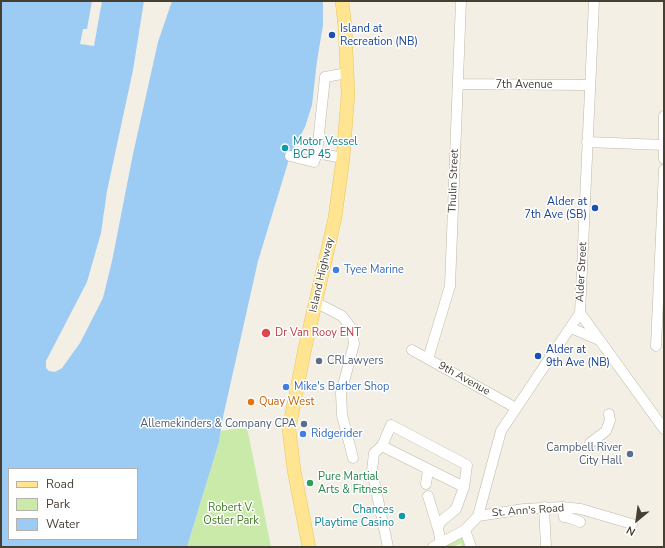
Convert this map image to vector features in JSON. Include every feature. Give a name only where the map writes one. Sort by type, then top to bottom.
[{"type":"main road","name":"Island Highway","points":[[309,547],[294,470],[289,429],[335,218],[343,158],[348,94],[345,27],[342,1]]},
{"type":"street","name":"Thulin Street","points":[[428,359],[450,286],[461,1]]},
{"type":"street","name":"Alder Street","points":[[478,516],[501,431],[580,313],[594,1]]},
{"type":"street","points":[[290,156],[314,162],[317,153],[325,77],[347,73]]},
{"type":"street","name":"7th Avenue","points":[[458,84],[590,85]]},
{"type":"street","points":[[664,116],[664,159]]},
{"type":"street","points":[[588,142],[664,145]]},
{"type":"street","points":[[317,153],[343,158]]},
{"type":"street","points":[[656,346],[664,170]]},
{"type":"street","points":[[316,302],[342,316],[352,329],[354,344],[342,393],[342,415],[353,458]]},
{"type":"street","points":[[580,313],[664,429]]},
{"type":"street","points":[[570,328],[599,340]]},
{"type":"street","name":"9th Avenue","points":[[412,350],[516,408]]},
{"type":"street","points":[[590,443],[606,430],[610,420],[608,414]]},
{"type":"street","points":[[388,547],[372,471],[374,453],[382,446],[391,425],[467,465],[464,487],[456,509],[440,522],[437,545]]},
{"type":"street","points":[[382,446],[464,487]]},
{"type":"street","points":[[426,484],[428,470]]},
{"type":"street","points":[[428,496],[438,529]]},
{"type":"street","points":[[562,507],[564,518],[570,518],[580,522]]},
{"type":"street","name":"St. Ann's Road","points":[[437,545],[465,530],[478,516],[544,508],[562,507],[581,509],[632,524]]},
{"type":"street","points":[[544,508],[546,547]]},
{"type":"street","points":[[465,530],[471,547]]},
{"type":"green space","name":"Robert V. Ostler Park","points":[[247,427],[271,547],[187,547],[221,431]]},
{"type":"green space","points":[[462,534],[465,547],[462,547],[461,543],[453,547],[438,547]]},
{"type":"water","points":[[1,1],[144,1],[133,70],[107,191],[101,233],[87,282],[46,361],[46,368],[49,371],[55,372],[62,368],[80,343],[103,298],[158,42],[172,1],[323,1],[323,25],[312,105],[305,127],[290,156],[258,261],[223,417],[219,442],[187,547],[1,547]]},
{"type":"pier","points":[[92,1],[102,1],[94,46],[80,44],[83,29],[87,29]]},
{"type":"place","name":"Island at Recreation (NB)","points":[[332,35]]},
{"type":"place","name":"Motor Vessel BCP 45","points":[[285,148]]},
{"type":"place","name":"Alder at 7th Ave (SB)","points":[[595,208]]},
{"type":"place","name":"Tyee Marine","points":[[336,270]]},
{"type":"place","name":"Dr Van Rooy ENT","points":[[266,333]]},
{"type":"place","name":"Alder at 9th Ave (NB)","points":[[538,356]]},
{"type":"place","name":"CRLawyers","points":[[319,361]]},
{"type":"place","name":"Mike's Barber Shop","points":[[286,387]]},
{"type":"place","name":"Quay West","points":[[251,402]]},
{"type":"place","name":"Allemekinders & Company CPA","points":[[304,424]]},
{"type":"place","name":"Ridgerider","points":[[303,434]]},
{"type":"place","name":"Campbell River City Hall","points":[[630,454]]},
{"type":"place","name":"Pure Martial Arts & Fitness","points":[[310,483]]},
{"type":"place","name":"Chances Playtime Casino","points":[[402,516]]}]
